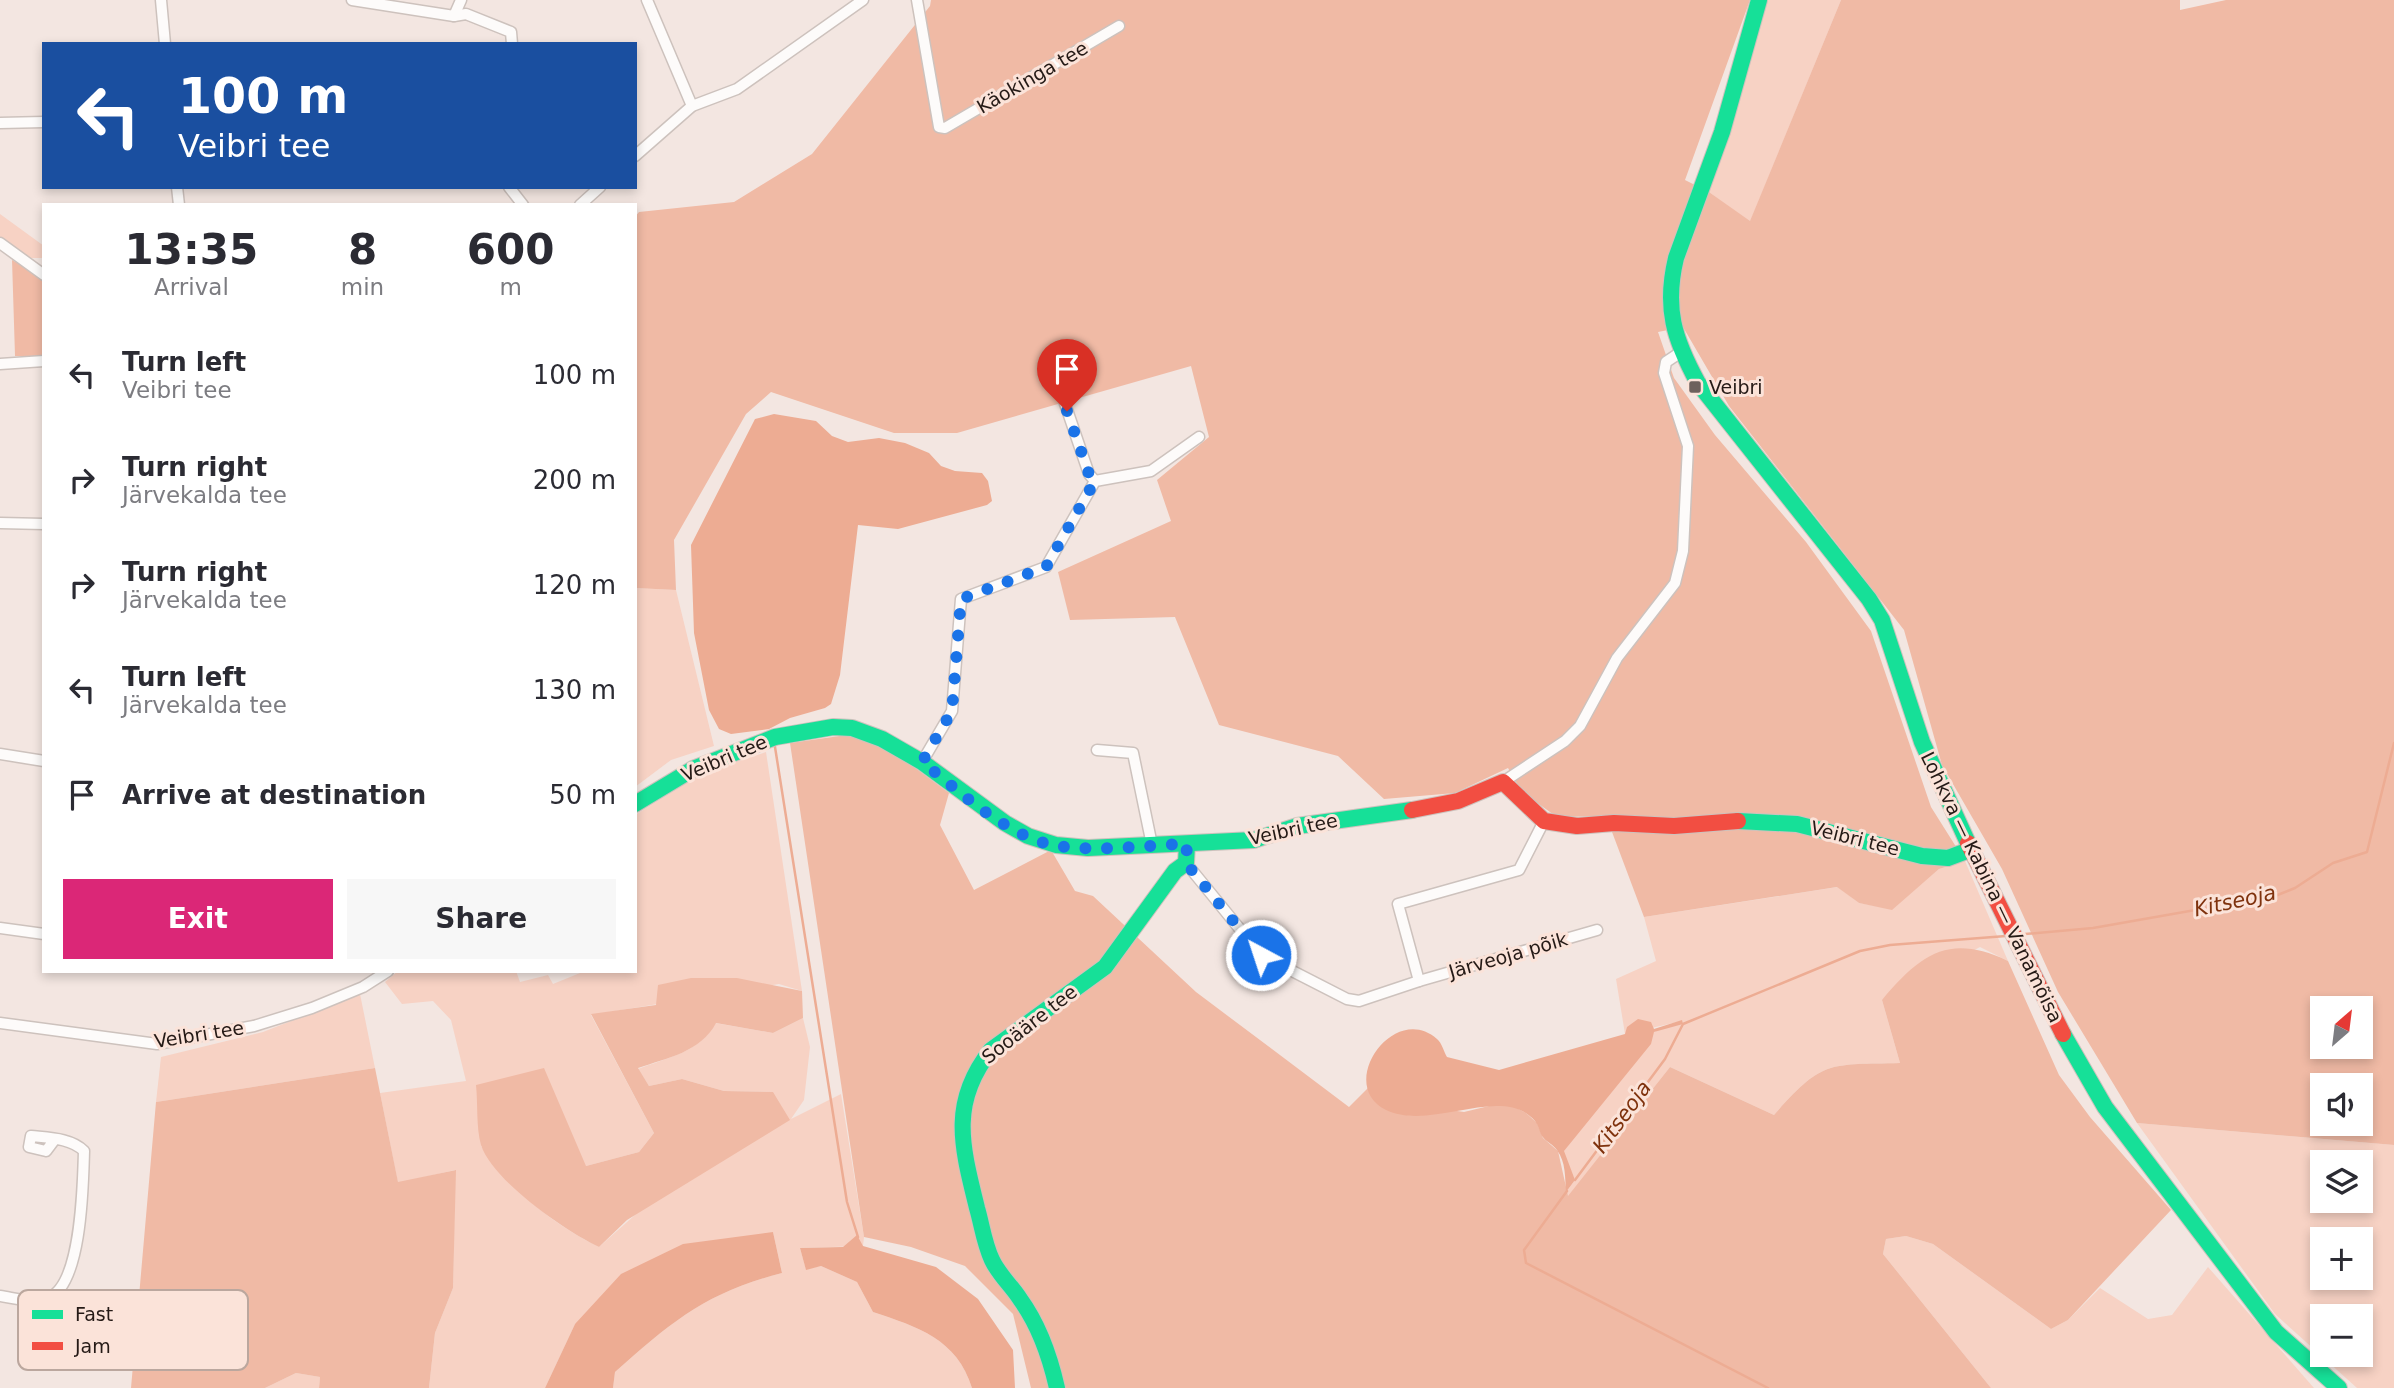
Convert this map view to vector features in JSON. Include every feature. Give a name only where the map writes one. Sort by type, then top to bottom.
[{"type":"street","points":[[161,0],[164,42]]},
{"type":"street","points":[[352,0],[454,16],[466,14],[511,32],[512,42]]},
{"type":"street","points":[[454,16],[461,0]]},
{"type":"street","points":[[647,0],[692,106]]},
{"type":"street","points":[[637,154],[692,106],[737,89],[863,0]]},
{"type":"street","name":"Käokinga tee","points":[[917,0],[939,127],[945,128],[1119,26]]},
{"type":"street","name":"Lohkva — Kabina — Vanamõisa","points":[[1759,0],[1722,132],[1676,258],[1670,312],[1681,352],[1709,399],[1869,599],[1881,620],[1930,764],[2074,1057],[2105,1107],[2276,1332],[2339,1388]]},
{"type":"street","points":[[0,123],[42,122]]},
{"type":"street","points":[[511,189],[521,203]]},
{"type":"street","points":[[582,203],[598,189]]},
{"type":"street","points":[[0,243],[42,274]]},
{"type":"street","points":[[27,264],[42,262]]},
{"type":"street","points":[[1419,981],[1398,904],[1519,870],[1544,821],[1503,782],[1565,741],[1580,726],[1623,649],[1635,631],[1665,600],[1675,583],[1682,551],[1688,446],[1664,373],[1666,362],[1681,352]]},
{"type":"street","points":[[0,364],[42,361]]},
{"type":"street","points":[[1061,392],[1089,474],[1095,481]]},
{"type":"street","points":[[1095,481],[1151,471],[1199,437]]},
{"type":"street","points":[[922,762],[952,711],[961,599],[1046,567],[1095,481]]},
{"type":"street","points":[[0,523],[42,524]]},
{"type":"street","name":"Veibri tee","points":[[637,803],[693,769],[775,737],[814,728],[852,728],[867,732],[922,762],[982,808],[1028,835],[1056,845],[1152,845],[1254,840],[1297,826],[1429,808],[1458,801],[1503,782]]},
{"type":"street","points":[[1097,750],[1133,753],[1152,845]]},
{"type":"street","points":[[0,754],[42,761]]},
{"type":"street","name":"Veibri tee","points":[[1544,821],[1577,827],[1614,823],[1674,826],[1732,821],[1797,824],[1922,856],[1948,858],[1972,849]]},
{"type":"street","points":[[1186,863],[1187,844]]},
{"type":"street","name":"Järveoja põik","points":[[1186,863],[1251,943],[1271,961],[1346,999],[1359,1001],[1597,930]]},
{"type":"street","name":"Sooääre tee","points":[[1058,1388],[1028,1311],[996,1269],[984,1240],[960,1131],[964,1095],[978,1063],[991,1050],[1105,967],[1175,871],[1186,863]]},
{"type":"street","points":[[0,928],[42,934]]},
{"type":"street","name":"Veibri tee","points":[[0,1023],[157,1044],[254,1026],[312,1008],[363,986],[385,973]]},
{"type":"street","points":[[55,1139],[75,1144],[84,1152],[83,1195],[67,1281],[59,1290]]},
{"type":"street","points":[[0,1296],[18,1299]]},
{"type":"shaded area","points":[[931,0],[1750,0],[1685,180],[1709,192],[1750,221],[1841,0],[2180,0],[2180,10],[2226,0],[2394,0],[2394,1145],[2137,1123],[2058,992],[2002,869],[1942,765],[1904,630],[1729,406],[1683,327],[1658,332],[1674,378],[1715,435],[1806,542],[1871,631],[1931,807],[1965,861],[1939,869],[1892,910],[1859,903],[1837,887],[1644,917],[1606,816],[1557,817],[1522,792],[1508,768],[1455,793],[1384,799],[1338,756],[1219,725],[1175,617],[1070,620],[1058,572],[1171,521],[1157,480],[1209,437],[1191,366],[957,433],[894,433],[771,392],[746,414],[674,540],[676,590],[637,588],[637,214],[639,212],[734,202],[812,154],[930,6]]},
{"type":"shaded area","points":[[1767,0],[1841,0],[1750,222],[1709,192]]},
{"type":"shaded area","points":[[0,214],[42,245],[42,258],[28,258],[0,239]]},
{"type":"shaded area","points":[[12,260],[42,277],[42,356],[15,356]]},
{"type":"shaded area","points":[[774,414],[816,421],[832,436],[848,442],[879,438],[905,443],[929,453],[941,466],[955,471],[982,473],[988,481],[992,501],[987,505],[898,529],[858,525],[840,675],[831,704],[790,718],[769,729],[731,734],[719,729],[709,710],[694,633],[691,545],[755,419]]},
{"type":"shaded area","points":[[637,588],[676,590],[714,746],[671,760],[637,786]]},
{"type":"shaded area","points":[[847,735],[876,739],[949,793],[940,825],[974,890],[1051,850],[1075,891],[1093,896],[1196,992],[1349,1107],[1368,1088],[1375,1099],[1464,1112],[1493,1105],[1513,1106],[1537,1123],[1543,1138],[1558,1151],[1568,1196],[1670,1067],[1774,1115],[1804,1084],[1829,1069],[1857,1064],[1900,1063],[1882,1000],[1923,960],[1952,949],[1969,949],[2008,961],[2059,1075],[2090,1117],[2171,1210],[2068,1320],[2051,1329],[1933,1244],[1906,1236],[1886,1239],[1883,1254],[1991,1388],[1031,1388],[1013,1314],[965,1266],[911,1247],[864,1237],[790,743]]},
{"type":"shaded area","points":[[766,752],[802,991],[779,984],[591,1015],[654,1133],[639,1152],[586,1166],[481,1146],[533,1204],[564,1227],[599,1247],[773,1092],[724,1091],[682,1079],[649,1086],[638,1069],[692,1047],[709,1033],[715,1023],[773,1033],[803,1018],[810,1047],[804,1100],[791,1119],[841,1094],[864,1237],[863,1246],[800,1248],[806,1269],[821,1266],[857,1282],[873,1312],[934,1337],[957,1358],[972,1388],[613,1388],[615,1372],[691,1311],[732,1290],[782,1273],[773,1232],[575,1324],[545,1388],[429,1388],[435,1333],[453,1288],[455,1170],[398,1183],[380,1093],[466,1081],[451,1020],[433,1001],[402,1004],[385,982],[396,973],[517,973],[520,982],[548,975],[553,984],[580,973],[637,973],[637,814],[705,772]]},
{"type":"shaded area","points":[[1965,861],[2008,961],[1980,947],[1882,1000],[1900,1063],[1857,1064],[1829,1069],[1804,1084],[1774,1115],[1670,1067],[1568,1197],[1566,1192],[1575,1180],[1563,1152],[1654,1032],[1682,1021],[1625,1034],[1616,979],[1656,961],[1644,917],[1838,887],[1859,903],[1892,909],[1939,869]]},
{"type":"shaded area","points":[[691,978],[737,978],[802,991],[803,1018],[773,1033],[716,1023],[702,1041],[682,1053],[638,1068],[649,1086],[682,1079],[724,1091],[773,1092],[790,1120],[627,1220],[599,1247],[532,1204],[488,1159],[479,1138],[476,1085],[544,1068],[586,1166],[639,1152],[654,1133],[591,1014],[656,1005],[658,985]]},
{"type":"shaded area","points":[[360,994],[375,1068],[156,1102],[161,1057],[263,1032]]},
{"type":"shaded area","points":[[1638,1019],[1651,1022],[1654,1029],[1682,1020],[1683,1024],[1654,1032],[1651,1044],[1564,1151],[1575,1180],[1566,1192],[1560,1155],[1542,1136],[1535,1121],[1521,1111],[1504,1106],[1424,1116],[1404,1115],[1386,1110],[1372,1098],[1366,1083],[1368,1067],[1376,1051],[1389,1038],[1404,1031],[1420,1030],[1437,1039],[1447,1057],[1499,1070],[1625,1034],[1627,1027]]},
{"type":"shaded area","points":[[375,1068],[398,1182],[456,1170],[453,1288],[435,1333],[429,1388],[319,1388],[320,1377],[296,1373],[265,1388],[131,1388],[133,1370],[248,1370],[248,1290],[140,1290],[156,1102]]},
{"type":"shaded area","points":[[2137,1123],[2394,1145],[2394,1388],[2357,1388],[2334,1367],[2373,1367],[2373,1304],[2310,1304],[2310,1346],[2275,1314]]},
{"type":"shaded area","points":[[773,1232],[782,1273],[732,1290],[691,1311],[615,1372],[613,1388],[545,1388],[575,1324],[621,1274],[683,1244]]},
{"type":"shaded area","points":[[857,1235],[863,1246],[936,1267],[978,1299],[1013,1350],[1015,1388],[972,1388],[957,1358],[946,1346],[905,1323],[873,1312],[857,1282],[821,1266],[806,1270],[800,1248],[843,1247]]},
{"type":"shaded area","points":[[1906,1236],[1933,1244],[2051,1329],[2068,1320],[2100,1288],[2148,1319],[2172,1315],[2208,1267],[2314,1388],[1991,1388],[1883,1254],[1886,1239]]},
{"type":"shaded area","points":[[296,1373],[320,1377],[319,1388],[265,1388]]},
{"type":"waterway","name":"Kitseoja","points":[[2025,934],[2093,928],[2275,896],[2295,888],[2333,863],[2367,852],[2394,743]]},
{"type":"waterway","points":[[775,747],[847,1202],[858,1237]]},
{"type":"waterway","name":"Kitseoja","points":[[1575,1180],[1665,1059],[1683,1024],[1860,951],[1890,945],[2006,936]]},
{"type":"waterway","name":"Kitseoja","points":[[1567,1191],[1524,1250],[1526,1263],[1768,1388]]},
{"type":"traffic: fast","points":[[1759,0],[1722,132],[1676,258],[1671,308],[1677,337],[1698,383],[1869,599],[1882,620],[1922,742],[1968,843]]},
{"type":"traffic: fast","points":[[637,803],[693,769],[775,737],[833,727],[852,728],[882,739],[922,762],[1005,823],[1028,836],[1056,845],[1088,848],[1254,840],[1297,826],[1412,810]]},
{"type":"traffic: fast","points":[[1738,821],[1797,824],[1922,856],[1948,858],[1972,849]]},
{"type":"traffic: fast","points":[[1057,1388],[1038,1330],[1027,1309],[995,1265],[987,1247],[967,1165],[964,1107],[969,1088],[991,1050],[1105,967],[1175,871],[1186,863],[1187,844]]},
{"type":"traffic: fast","points":[[2063,1034],[2105,1107],[2276,1332],[2339,1388]]},
{"type":"traffic: jam","points":[[1412,810],[1458,801],[1503,782],[1544,821],[1577,826],[1614,823],[1674,826],[1738,821]]},
{"type":"traffic: jam","points":[[1968,843],[2063,1034]]},
{"type":"place","name":"Veibri","points":[[1695,387]]},
{"type":"route","points":[[1067,411],[1089,474],[1095,481],[1046,567],[1034,574],[961,599],[952,711],[922,762],[982,808],[1028,835],[1056,845],[1088,848],[1187,844],[1186,863],[1261,955]]}]
